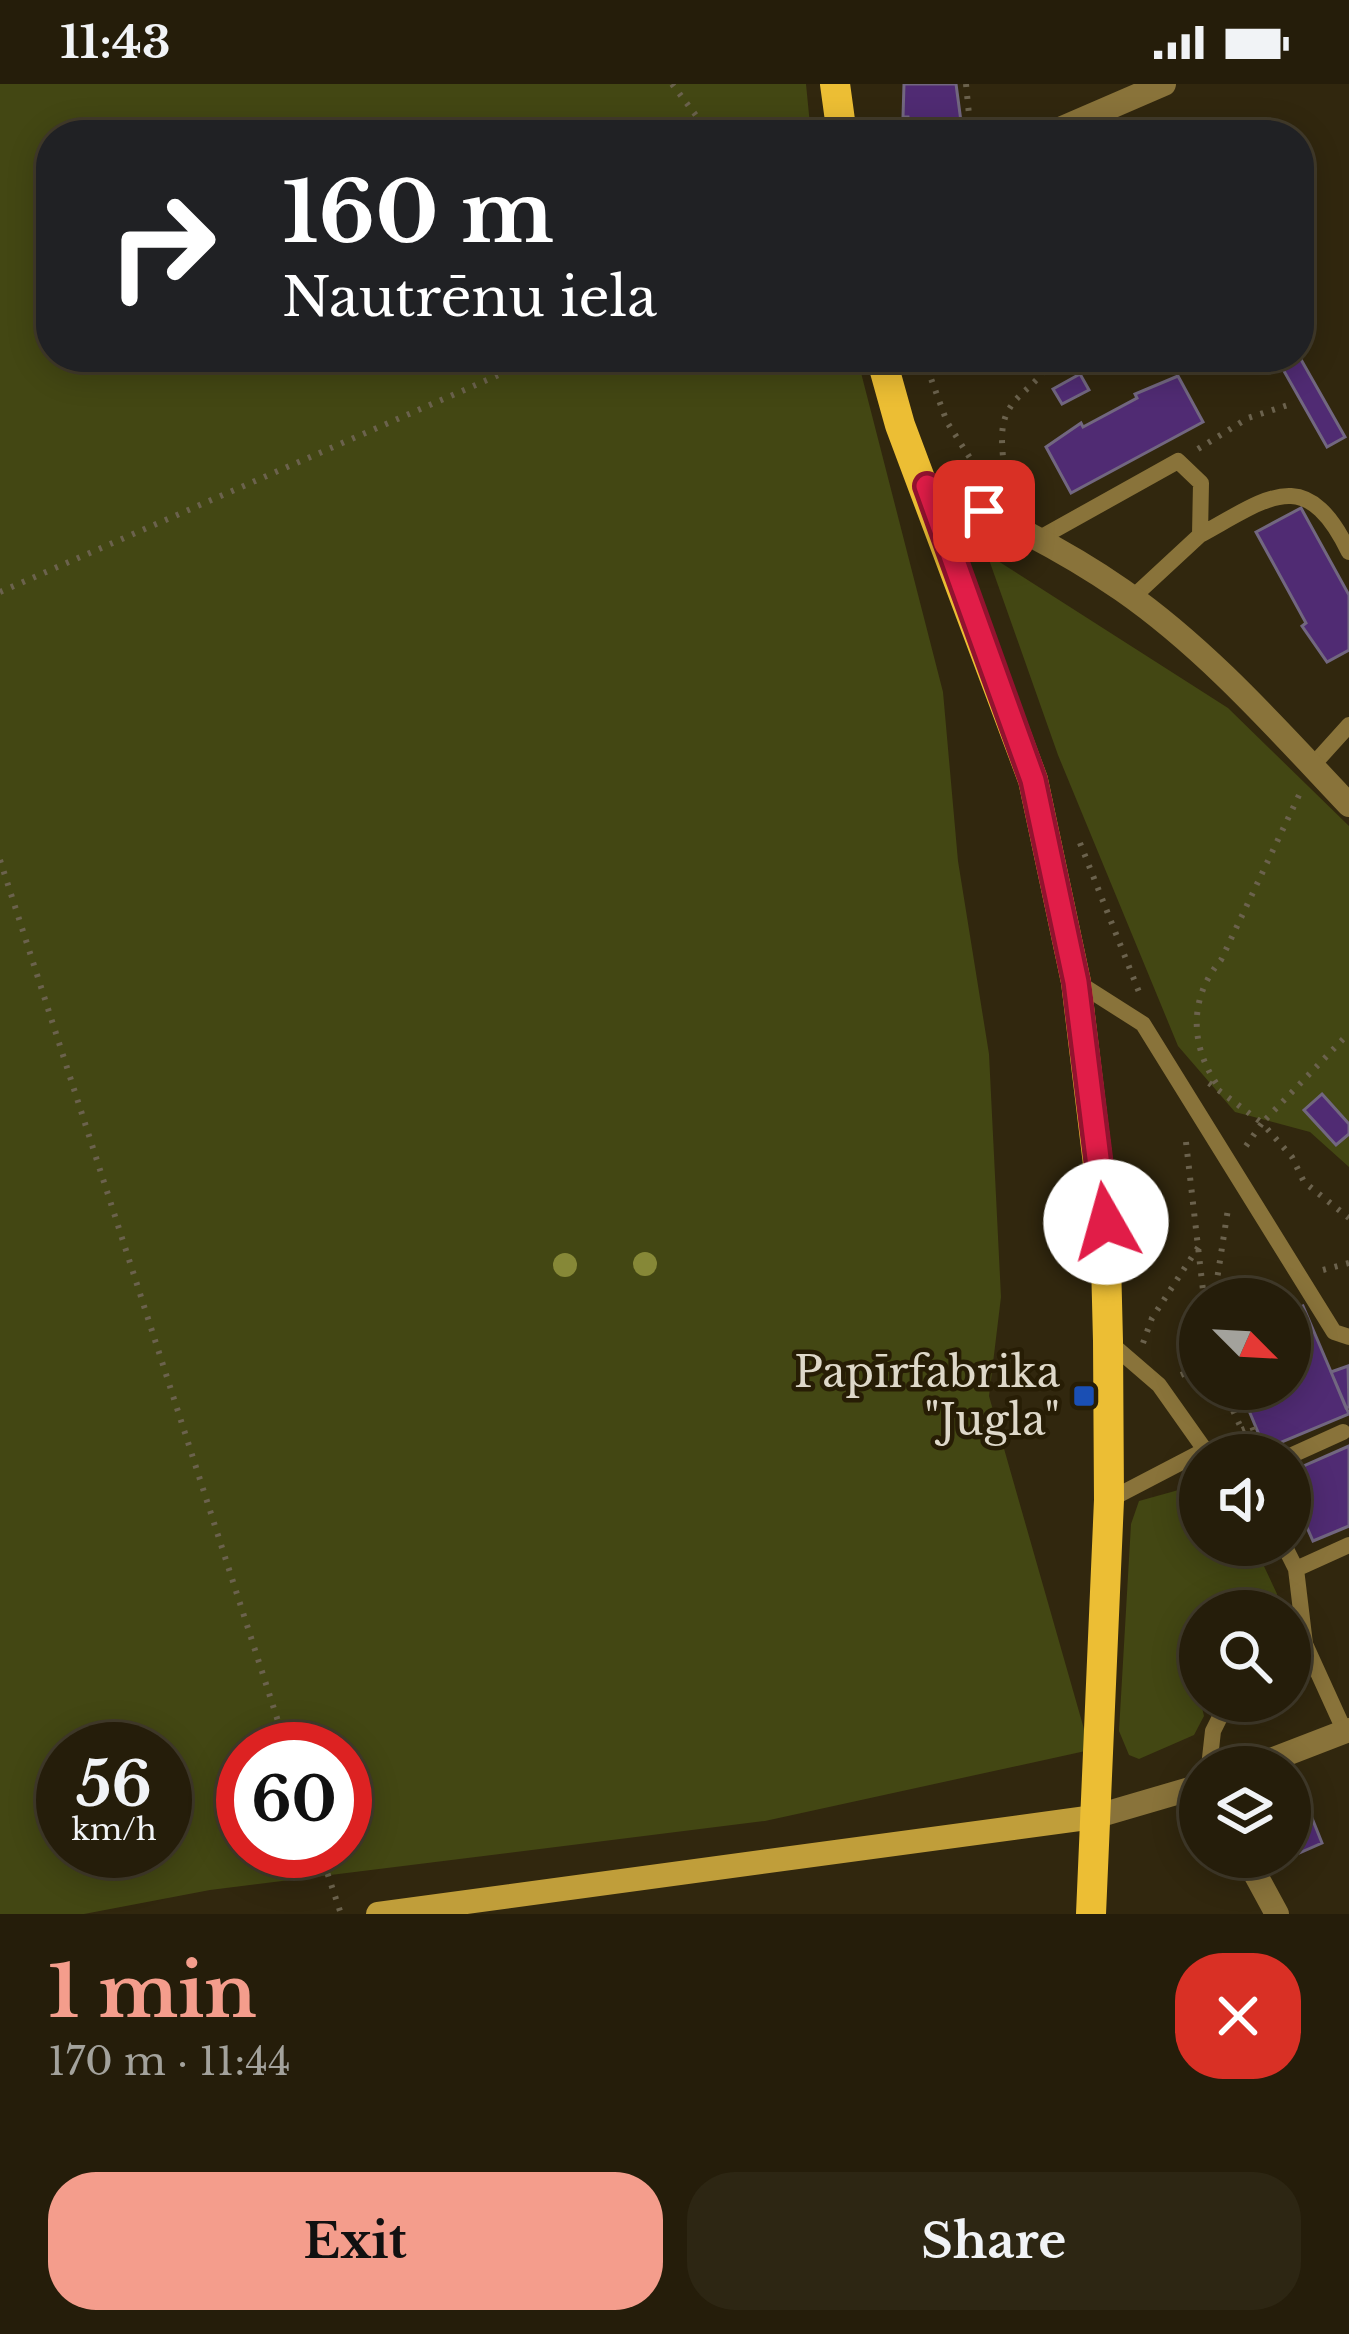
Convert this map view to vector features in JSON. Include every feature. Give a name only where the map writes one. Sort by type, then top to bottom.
[{"type":"main road","points":[[835,84],[840,120]]},
{"type":"main road","points":[[885,372],[900,425],[927,486],[1033,780],[1076,982],[1106,1222],[1108,1340],[1109,1500],[1090,1914]]},
{"type":"main road","points":[[378,1914],[1094,1817]]},
{"type":"street","points":[[1081,120],[1164,84]]},
{"type":"street","points":[[927,486],[1040,538],[1132,598],[1218,669],[1349,805]]},
{"type":"street","points":[[1311,1747],[1348,1735]]},
{"type":"street","points":[[1094,1817],[1179,1792]]},
{"type":"street","points":[[1257,1878],[1277,1914]]},
{"type":"lane","points":[[1040,538],[1178,461],[1201,483],[1200,536]]},
{"type":"lane","points":[[1132,598],[1200,536],[1270,497],[1294,495],[1331,513],[1349,552]]},
{"type":"lane","points":[[1312,766],[1349,725]]},
{"type":"lane","points":[[1076,982],[1143,1024],[1334,1332],[1349,1337]]},
{"type":"lane","points":[[1108,1340],[1159,1385],[1194,1434]]},
{"type":"lane","points":[[1311,1446],[1342,1432]]},
{"type":"lane","points":[[1109,1500],[1179,1464]]},
{"type":"lane","points":[[1296,1569],[1349,1545]]},
{"type":"lane","points":[[1294,1566],[1297,1590]]},
{"type":"lane","points":[[1311,1671],[1348,1735]]},
{"type":"path","points":[[672,84],[700,120]]},
{"type":"path","points":[[963,89],[968,120]]},
{"type":"path","points":[[0,592],[506,372]]},
{"type":"path","points":[[929,372],[947,422],[972,466],[1000,500],[1003,428],[1009,408],[1040,372]]},
{"type":"path","points":[[1072,372],[1075,377]]},
{"type":"path","points":[[1178,461],[1248,418],[1288,405]]},
{"type":"path","points":[[1207,1126],[1216,1084],[1198,1057],[1197,1006],[1204,980],[1220,960],[1274,856],[1312,766]]},
{"type":"path","points":[[0,860],[278,1722]]},
{"type":"path","points":[[1220,1278],[1232,1166],[1262,1123],[1292,1157],[1304,1182],[1349,1218]]},
{"type":"path","points":[[1136,1365],[1152,1318],[1200,1244]]},
{"type":"path","points":[[1233,1410],[1242,1434]]},
{"type":"path","points":[[1242,1430],[1252,1426],[1258,1434]]},
{"type":"path","points":[[329,1878],[340,1914]]},
{"type":"green space","points":[[0,84],[806,84],[810,120],[36,120],[36,372],[861,372],[943,692],[958,861],[989,1054],[1001,1297],[989,1396],[1090,1750],[765,1821],[372,1870],[372,1722],[216,1722],[216,1878],[307,1878],[84,1914],[0,1914]]},
{"type":"green space","points":[[987,554],[1228,708],[1349,826],[1349,1167],[1310,1132],[1235,1112],[1178,1046],[1058,755]]},
{"type":"green space","points":[[1179,1490],[1179,1566],[1264,1566],[1275,1590],[1179,1590],[1179,1722],[1201,1722],[1194,1735],[1139,1759],[1129,1755],[1119,1731],[1131,1524],[1139,1501]]},
{"type":"building","points":[[904,84],[956,84],[961,120],[903,117]]},
{"type":"building","points":[[1284,372],[1308,372],[1345,437],[1327,447]]},
{"type":"building","points":[[1080,374],[1089,390],[1062,404],[1053,389]]},
{"type":"building","points":[[1178,376],[1203,422],[1071,493],[1046,447],[1081,423],[1083,427],[1137,398],[1135,394]]},
{"type":"building","points":[[1301,508],[1349,595],[1349,650],[1327,662],[1302,626],[1306,623],[1256,532]]},
{"type":"building","points":[[1322,1094],[1349,1124],[1349,1134],[1336,1145],[1304,1110]]},
{"type":"building","points":[[1311,1325],[1349,1414],[1301,1434],[1259,1434],[1249,1410],[1311,1410]]},
{"type":"building","points":[[1348,1366],[1349,1407],[1346,1408],[1331,1372]]},
{"type":"building","points":[[1349,1446],[1349,1526],[1313,1541],[1311,1536],[1311,1463]]},
{"type":"building","points":[[1311,1816],[1322,1843],[1311,1848]]},
{"type":"place","name":"Papīrfabrika \"Jugla\"","points":[[1084,1396]]},
{"type":"route","points":[[984,511],[927,486],[1033,780],[1076,982],[1106,1222]]}]
